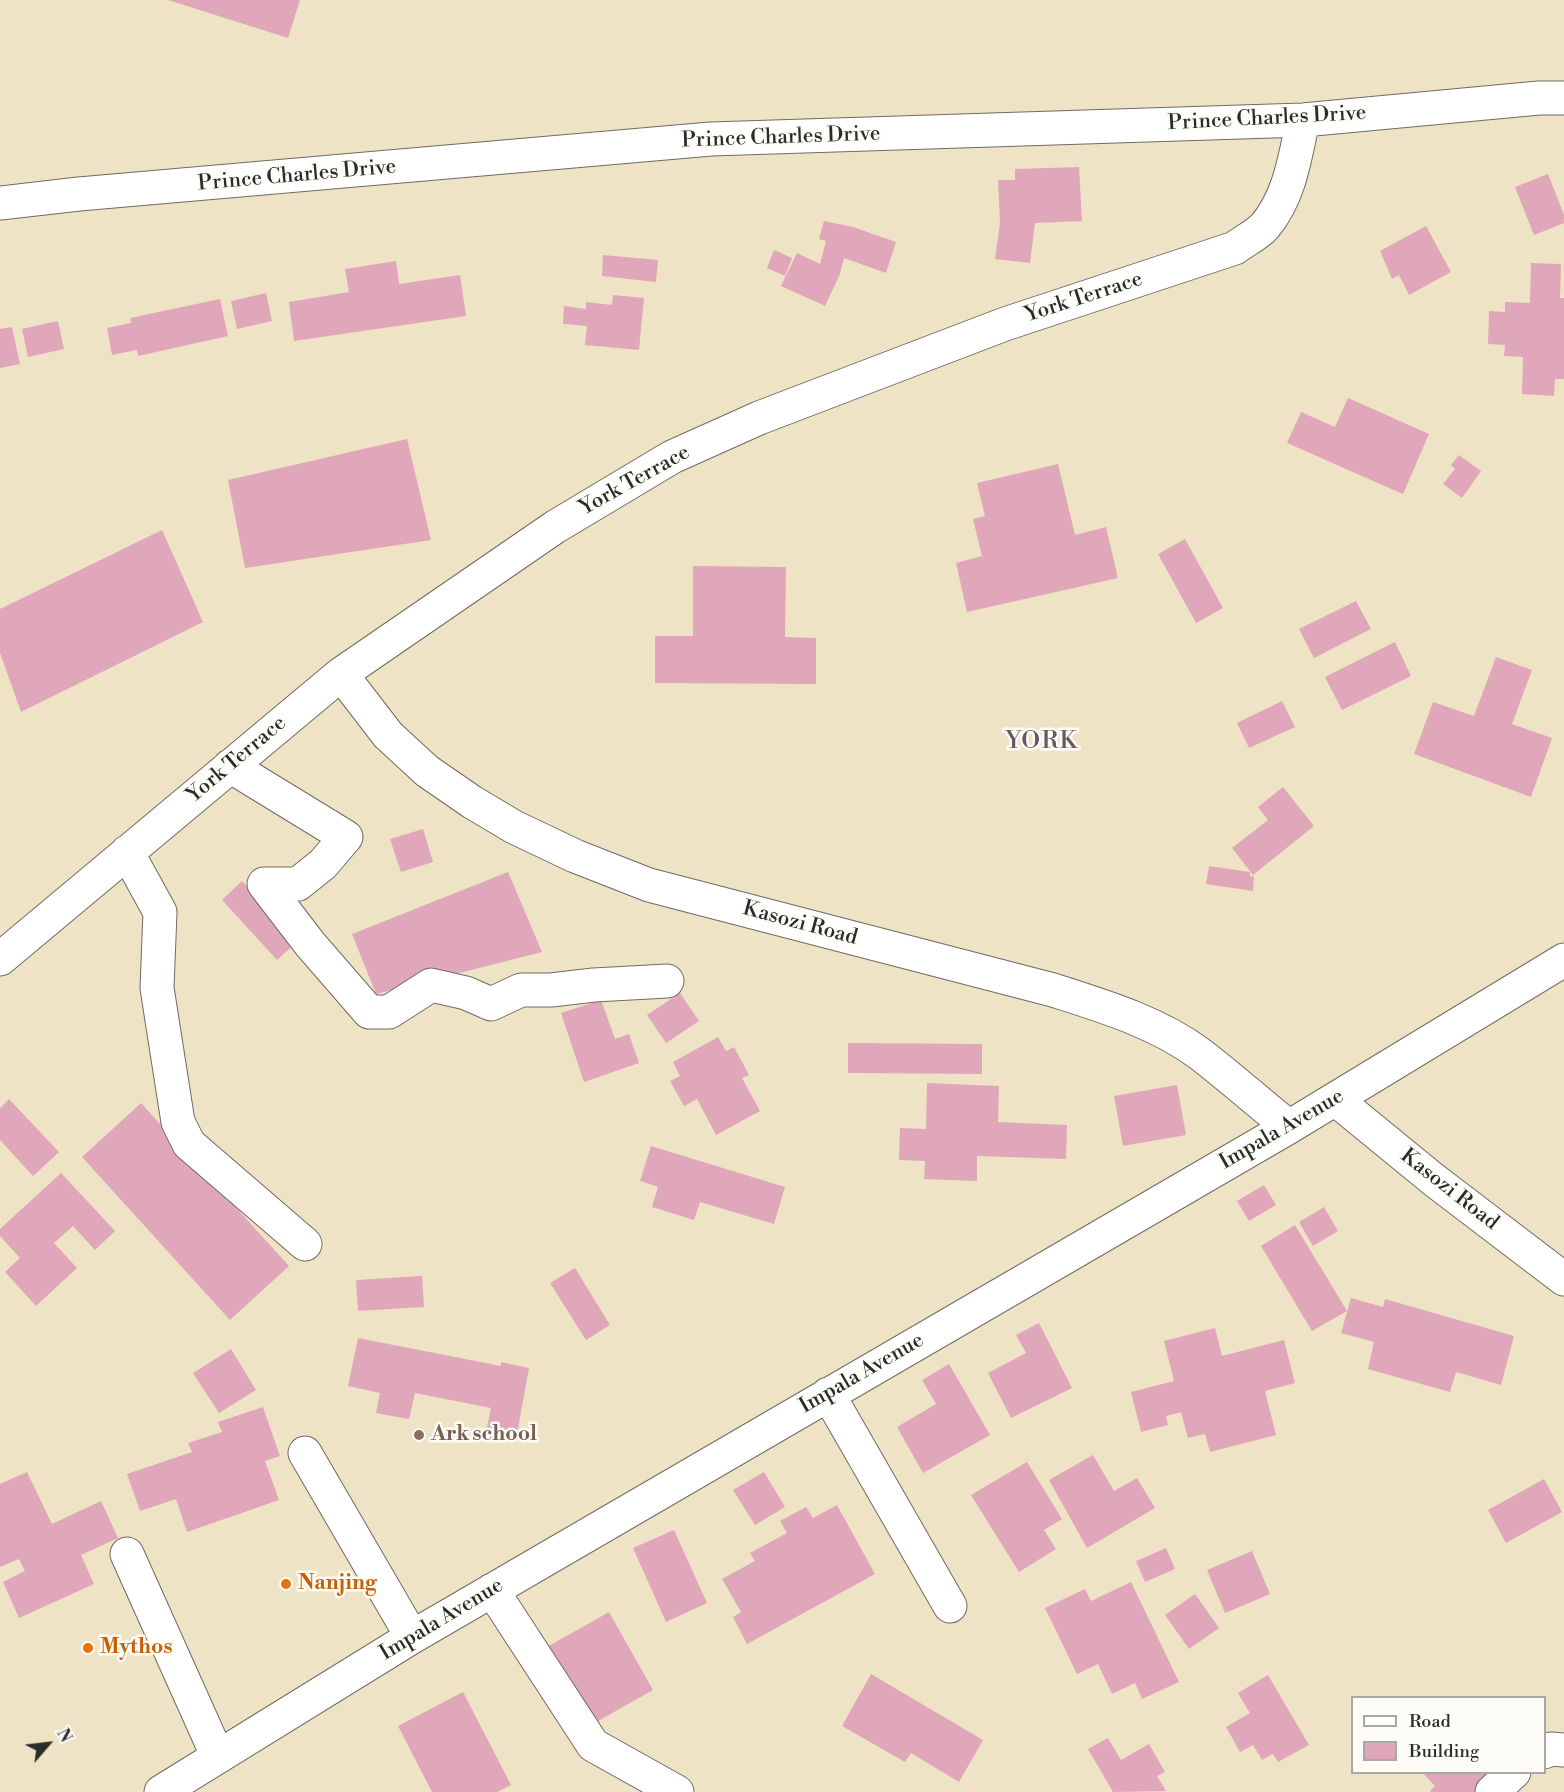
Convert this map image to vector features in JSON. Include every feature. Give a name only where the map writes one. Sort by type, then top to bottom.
[{"type":"street","name":"Prince Charles Drive","points":[[0,203],[79,194],[711,139],[1303,120],[1539,98],[1564,98]]},
{"type":"street","name":"York Terrace","points":[[0,959],[341,674],[555,527],[672,457],[759,418],[1005,324],[1234,248],[1264,227],[1279,206],[1289,183],[1303,120]]},
{"type":"street","name":"Kasozi Road","points":[[341,674],[388,735],[427,771],[472,802],[575,856],[649,885],[1053,990],[1105,1007],[1153,1027],[1199,1053],[1289,1127]]},
{"type":"street","points":[[230,766],[346,837],[323,864],[298,884],[264,884],[310,944],[369,1012],[389,1012],[431,985],[466,993],[491,1004],[521,990],[551,990],[594,984],[667,981]]},
{"type":"street","points":[[127,852],[160,912],[157,988],[178,1122],[189,1144],[304,1244]]},
{"type":"street","name":"Impala Avenue","points":[[161,1792],[412,1637],[1289,1127],[1564,960]]},
{"type":"street","name":"Kasozi Road","points":[[1335,1099],[1434,1180],[1564,1279]]},
{"type":"street","points":[[828,1394],[950,1606]]},
{"type":"street","points":[[305,1453],[412,1637]]},
{"type":"street","points":[[127,1554],[218,1757]]},
{"type":"street","points":[[492,1590],[593,1745],[677,1792]]},
{"type":"street","points":[[1546,1752],[1551,1749],[1564,1750]]},
{"type":"street","points":[[1492,1792],[1513,1774]]},
{"type":"building","points":[[168,0],[300,0],[288,38]]},
{"type":"building","points":[[1079,167],[1082,221],[1035,223],[1030,263],[995,259],[1000,223],[998,180],[1015,180],[1015,169]]},
{"type":"building","points":[[1548,174],[1564,215],[1564,223],[1534,235],[1515,187]]},
{"type":"building","points":[[824,221],[853,227],[896,242],[886,273],[844,258],[840,274],[825,306],[781,286],[797,253],[820,264],[826,241],[819,239]]},
{"type":"building","points":[[1426,226],[1451,272],[1409,295],[1399,275],[1392,279],[1380,251]]},
{"type":"building","points":[[774,250],[792,258],[785,276],[767,268]]},
{"type":"building","points":[[603,255],[658,260],[656,282],[602,276]]},
{"type":"building","points":[[396,261],[399,284],[460,275],[466,316],[294,341],[289,302],[349,292],[345,269]]},
{"type":"building","points":[[1531,263],[1561,264],[1560,298],[1564,298],[1564,379],[1555,379],[1554,396],[1522,394],[1523,357],[1504,356],[1505,345],[1488,344],[1489,311],[1505,312],[1505,302],[1530,303]]},
{"type":"building","points":[[266,293],[272,321],[237,329],[231,301]]},
{"type":"building","points":[[613,295],[644,298],[639,350],[585,345],[587,326],[563,324],[564,306],[586,309],[586,302],[612,305]]},
{"type":"building","points":[[220,299],[228,336],[138,356],[137,350],[112,355],[107,328],[131,323],[130,318]]},
{"type":"building","points":[[58,321],[64,349],[28,357],[22,329]]},
{"type":"building","points":[[12,327],[20,364],[0,368],[0,329]]},
{"type":"building","points":[[1348,398],[1429,434],[1403,494],[1287,443],[1301,412],[1335,427]]},
{"type":"building","points":[[407,439],[431,540],[245,568],[228,480]]},
{"type":"building","points":[[1459,455],[1481,471],[1462,498],[1443,484],[1455,469],[1451,465]]},
{"type":"building","points":[[1058,464],[1075,535],[1106,527],[1118,578],[967,612],[956,563],[982,556],[973,519],[985,516],[977,483]]},
{"type":"building","points":[[162,530],[203,622],[21,712],[0,653],[0,609]]},
{"type":"building","points":[[1185,539],[1223,608],[1196,623],[1158,554]]},
{"type":"building","points":[[693,566],[786,567],[785,637],[816,638],[816,684],[655,683],[655,636],[693,636]]},
{"type":"building","points":[[1356,601],[1371,629],[1314,658],[1299,629]]},
{"type":"building","points":[[1395,642],[1411,676],[1342,710],[1325,677]]},
{"type":"building","points":[[1496,657],[1532,670],[1512,724],[1552,738],[1531,797],[1414,754],[1433,702],[1474,716]]},
{"type":"building","points":[[1282,701],[1295,727],[1249,748],[1237,723]]},
{"type":"building","points":[[1283,787],[1314,826],[1253,875],[1232,848],[1268,820],[1258,807]]},
{"type":"building","points":[[423,829],[433,862],[401,872],[390,839]]},
{"type":"building","points":[[1209,866],[1250,872],[1250,876],[1254,877],[1253,891],[1206,884]]},
{"type":"building","points":[[508,872],[542,952],[376,994],[352,934]]},
{"type":"building","points":[[242,881],[298,941],[277,960],[222,900]]},
{"type":"building","points":[[680,993],[699,1021],[666,1043],[647,1015]]},
{"type":"building","points":[[601,1000],[615,1039],[629,1034],[639,1063],[584,1082],[561,1013]]},
{"type":"building","points":[[718,1037],[726,1051],[734,1047],[749,1075],[742,1078],[760,1111],[716,1135],[697,1099],[684,1106],[670,1081],[680,1076],[673,1062]]},
{"type":"building","points":[[848,1043],[982,1044],[982,1074],[848,1073]]},
{"type":"building","points":[[927,1083],[999,1086],[998,1122],[1067,1125],[1066,1159],[977,1156],[977,1181],[924,1179],[925,1161],[899,1160],[900,1128],[926,1129]]},
{"type":"building","points":[[1177,1085],[1186,1135],[1123,1146],[1114,1096]]},
{"type":"building","points":[[9,1099],[59,1152],[33,1176],[0,1140],[0,1108]]},
{"type":"building","points":[[141,1103],[289,1266],[230,1320],[82,1157]]},
{"type":"building","points":[[651,1146],[785,1187],[774,1224],[700,1202],[694,1220],[652,1207],[658,1187],[640,1181]]},
{"type":"building","points":[[61,1173],[115,1231],[95,1250],[73,1226],[54,1243],[77,1268],[36,1306],[5,1272],[20,1258],[0,1236],[0,1229]]},
{"type":"building","points":[[1264,1185],[1276,1205],[1249,1221],[1237,1201]]},
{"type":"building","points":[[1324,1207],[1338,1231],[1313,1246],[1299,1222]]},
{"type":"building","points":[[1295,1225],[1347,1311],[1312,1331],[1261,1246]]},
{"type":"building","points":[[575,1268],[610,1325],[586,1340],[550,1283]]},
{"type":"building","points":[[422,1276],[424,1307],[358,1311],[356,1280]]},
{"type":"building","points":[[1351,1298],[1383,1307],[1385,1299],[1514,1336],[1501,1385],[1456,1372],[1450,1392],[1368,1369],[1374,1342],[1341,1333]]},
{"type":"building","points":[[1039,1323],[1072,1388],[1011,1418],[988,1373],[1026,1353],[1016,1335]]},
{"type":"building","points":[[1215,1328],[1222,1356],[1284,1340],[1295,1383],[1265,1391],[1276,1435],[1210,1452],[1205,1434],[1188,1438],[1181,1412],[1166,1416],[1168,1425],[1141,1432],[1131,1392],[1174,1381],[1164,1341]]},
{"type":"building","points":[[358,1338],[501,1366],[501,1362],[529,1368],[517,1434],[487,1428],[491,1408],[415,1393],[409,1419],[376,1413],[380,1393],[348,1386]]},
{"type":"building","points":[[231,1349],[256,1390],[219,1413],[193,1373]]},
{"type":"building","points":[[949,1364],[990,1435],[923,1473],[897,1427],[936,1404],[922,1380]]},
{"type":"building","points":[[263,1407],[280,1456],[265,1461],[279,1500],[187,1532],[176,1499],[140,1511],[127,1474],[192,1452],[188,1443],[222,1432],[218,1422]]},
{"type":"building","points":[[1093,1455],[1114,1491],[1137,1478],[1155,1508],[1087,1548],[1049,1480]]},
{"type":"building","points":[[1027,1462],[1062,1519],[1044,1530],[1056,1549],[1019,1572],[971,1495]]},
{"type":"building","points":[[27,1472],[52,1524],[101,1501],[118,1538],[81,1555],[94,1584],[19,1618],[3,1582],[25,1571],[19,1559],[0,1567],[0,1484]]},
{"type":"building","points":[[764,1472],[785,1507],[755,1525],[733,1490]]},
{"type":"building","points":[[1544,1479],[1562,1512],[1506,1543],[1488,1510]]},
{"type":"building","points":[[837,1505],[875,1574],[747,1644],[733,1617],[741,1612],[722,1579],[755,1561],[750,1553],[787,1533],[780,1521],[806,1507],[813,1518]]},
{"type":"building","points":[[674,1530],[707,1603],[666,1622],[633,1548]]},
{"type":"building","points":[[1166,1548],[1175,1569],[1145,1582],[1136,1561]]},
{"type":"building","points":[[1252,1551],[1270,1594],[1225,1613],[1207,1570]]},
{"type":"building","points":[[1131,1582],[1179,1682],[1142,1699],[1135,1683],[1112,1694],[1098,1664],[1077,1674],[1045,1608],[1085,1589],[1091,1601]]},
{"type":"building","points":[[1195,1594],[1219,1628],[1189,1649],[1165,1615]]},
{"type":"building","points":[[609,1612],[653,1690],[584,1729],[540,1651]]},
{"type":"building","points":[[871,1674],[983,1740],[959,1782],[911,1753],[905,1762],[842,1726]]},
{"type":"building","points":[[1268,1675],[1309,1745],[1278,1762],[1273,1754],[1262,1760],[1253,1745],[1240,1752],[1226,1727],[1250,1713],[1238,1693]]},
{"type":"building","points":[[463,1692],[511,1785],[497,1792],[432,1792],[398,1726]]},
{"type":"building","points":[[1108,1738],[1121,1760],[1149,1744],[1165,1772],[1157,1776],[1166,1791],[1113,1792],[1088,1749]]},
{"type":"building","points":[[1424,1774],[1498,1774],[1480,1792],[1431,1792],[1435,1786]]},
{"type":"place","name":"Ark school","points":[[419,1435]]},
{"type":"place","name":"Nanjing","points":[[286,1584]]},
{"type":"place","name":"Mythos","points":[[88,1648]]},
{"type":"district","name":"YORK","points":[[1042,742]]}]
